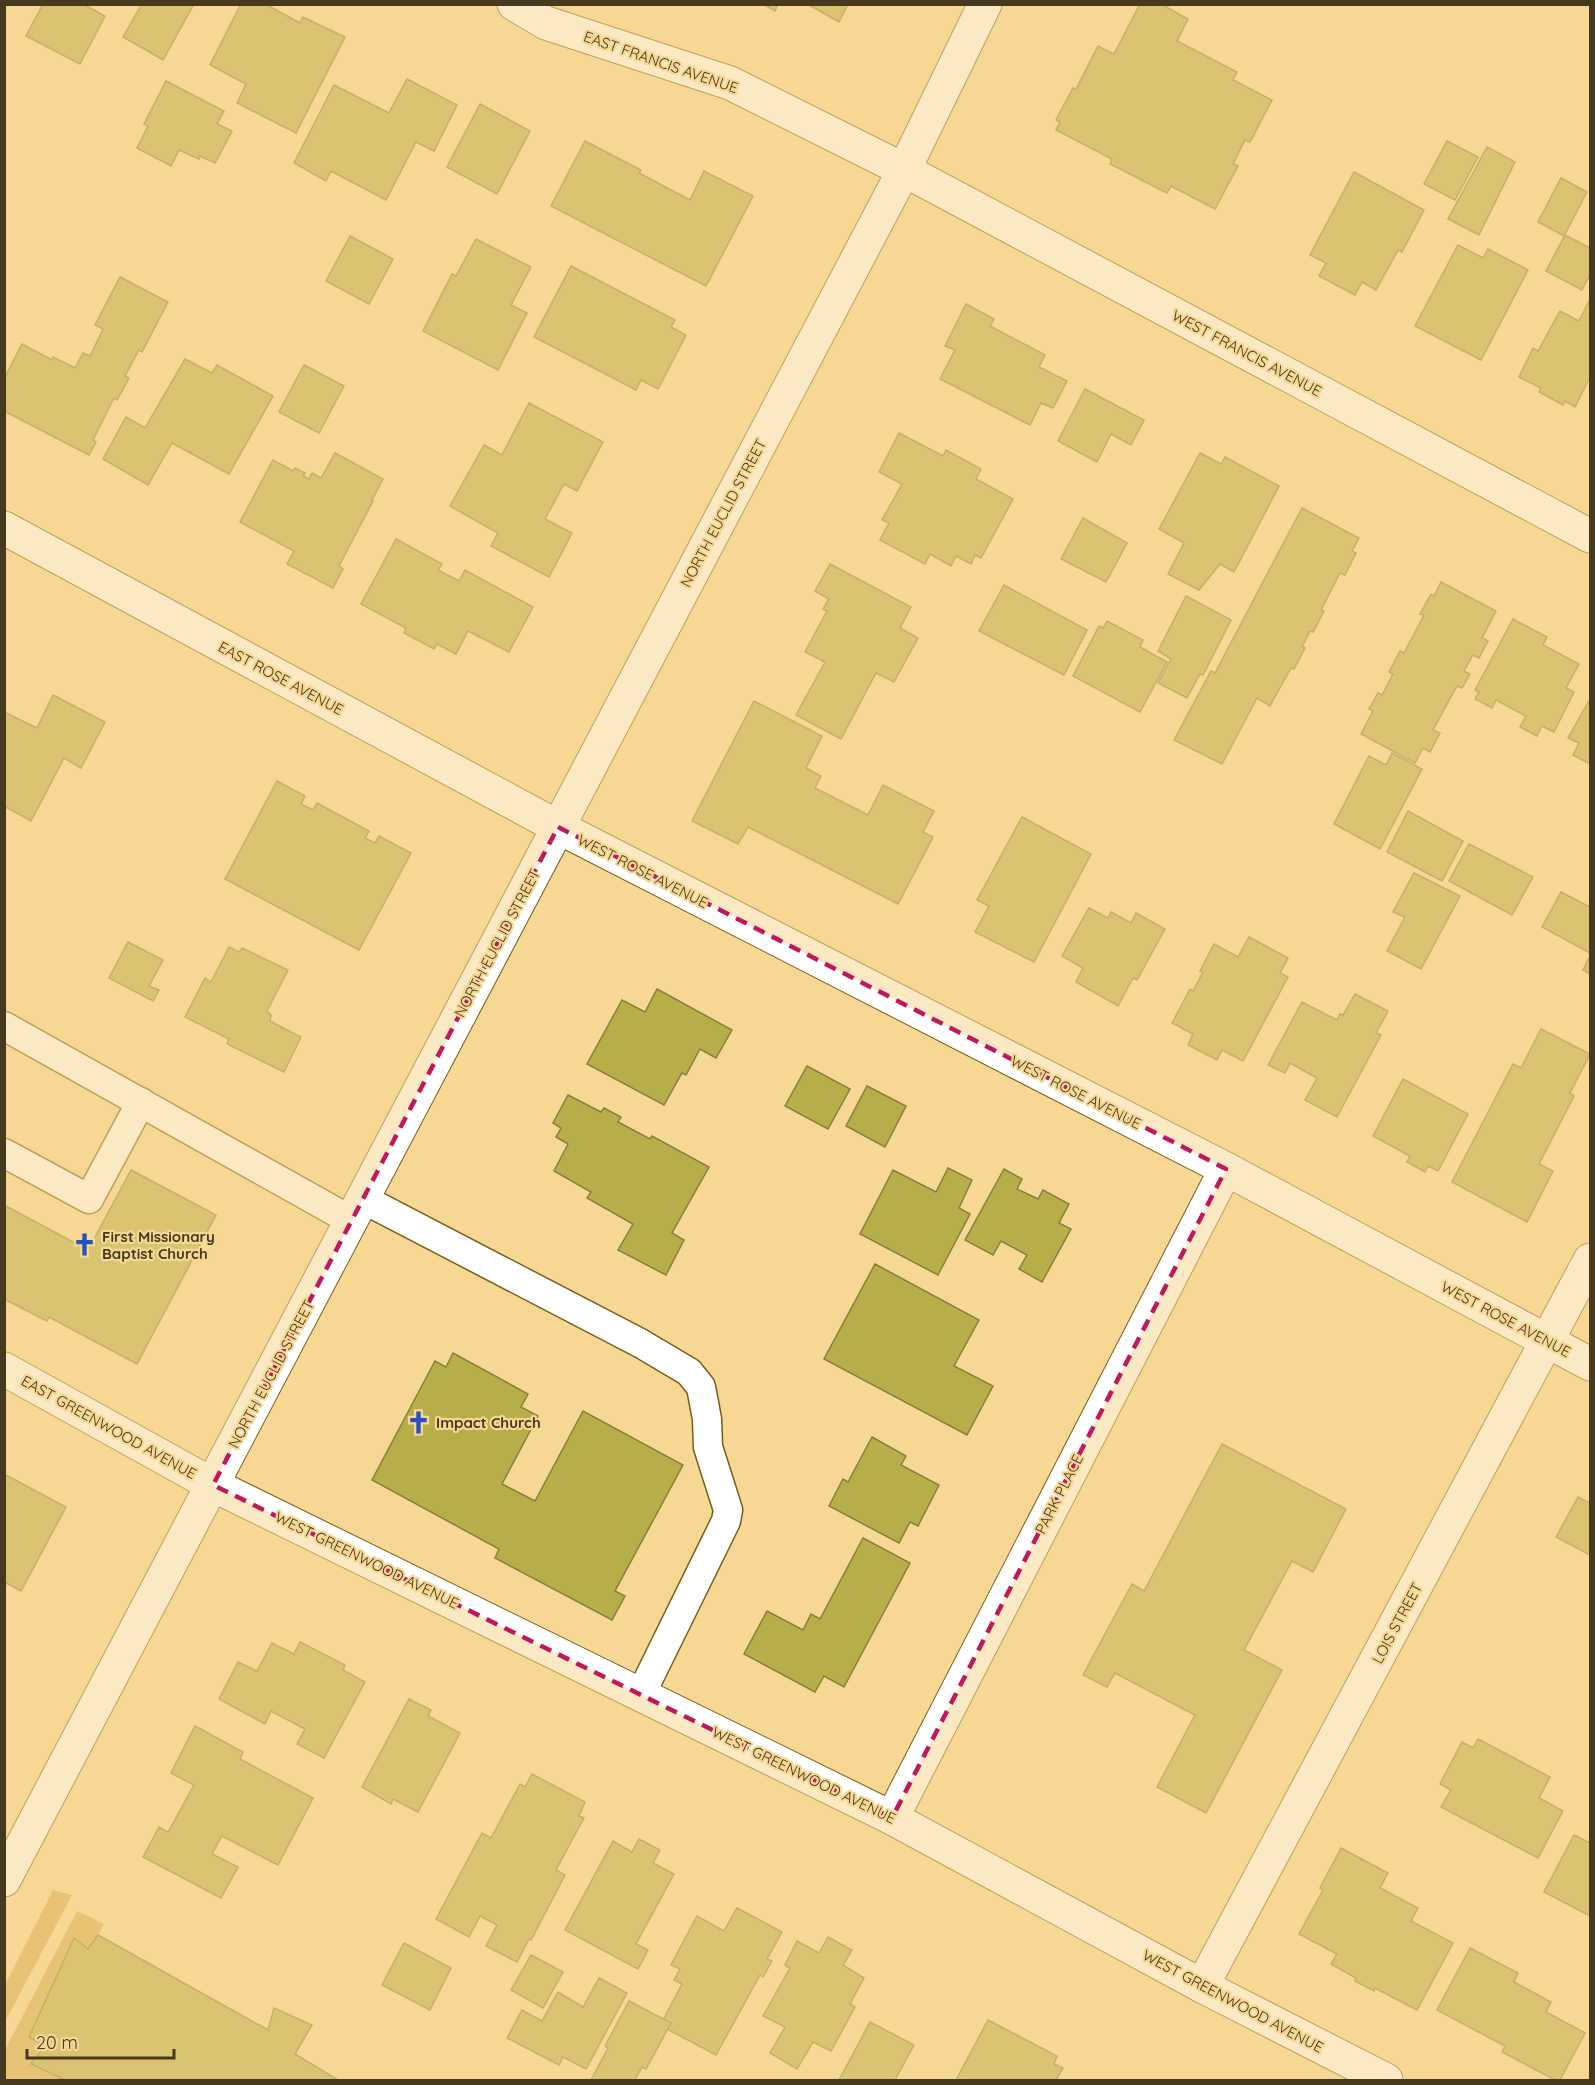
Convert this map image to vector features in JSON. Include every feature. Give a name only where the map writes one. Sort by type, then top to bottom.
[{"type":"street","name":"EAST FRANCIS AVENUE","points":[[514,4],[546,23],[730,83],[904,170]]},
{"type":"street","name":"NORTH EUCLID STREET","points":[[4,1880],[904,170],[986,4]]},
{"type":"street","name":"WEST FRANCIS AVENUE","points":[[904,170],[1590,536]]},
{"type":"street","name":"EAST ROSE AVENUE","points":[[4,528],[558,827]]},
{"type":"street","name":"WEST ROSE AVENUE","points":[[558,827],[1226,1169],[1590,1364]]},
{"type":"street","name":"PARK PLACE","points":[[892,1818],[1226,1169]]},
{"type":"street","name":"LOIS STREET","points":[[1202,1986],[1590,1260]]},
{"type":"street","name":"EAST GREENWOOD AVENUE","points":[[4,1369],[213,1485]]},
{"type":"street","name":"WEST GREENWOOD AVENUE","points":[[213,1485],[892,1818],[1202,1986],[1386,2080]]},
{"type":"lane","points":[[4,1026],[141,1102],[357,1210],[640,1343],[689,1372],[701,1388],[707,1419],[708,1447],[728,1510],[726,1521],[641,1694]]},
{"type":"lane","points":[[4,1153],[89,1199],[141,1102]]},
{"type":"highlighted area","points":[[558,827],[1226,1169],[892,1818],[213,1485]]},
{"type":"shaded area","points":[[53,1890],[72,1895],[5,2022],[5,1985]]},
{"type":"shaded area","points":[[77,1911],[104,1924],[88,1949],[74,1939],[29,2037],[45,2046],[31,2064],[65,2080],[5,2080],[5,2050]]},
{"type":"building","points":[[43,4],[83,4],[105,16],[80,64],[26,36]]},
{"type":"building","points":[[142,4],[194,4],[163,60],[123,37]]},
{"type":"building","points":[[241,4],[265,4],[300,23],[303,17],[345,37],[296,133],[237,103],[246,84],[210,65]]},
{"type":"building","points":[[763,4],[778,4],[775,11]]},
{"type":"building","points":[[807,4],[848,4],[839,22]]},
{"type":"building","points":[[1140,4],[1161,4],[1188,19],[1177,41],[1237,72],[1233,80],[1272,100],[1250,142],[1245,140],[1233,164],[1238,166],[1215,209],[1171,186],[1167,193],[1110,164],[1112,159],[1056,130],[1060,122],[1056,120],[1073,88],[1076,89],[1098,46],[1114,54]]},
{"type":"building","points":[[407,79],[457,105],[434,151],[416,142],[386,200],[331,171],[326,181],[294,163],[334,85],[389,113]]},
{"type":"building","points":[[166,81],[224,111],[217,124],[232,131],[215,163],[179,150],[171,166],[137,148],[148,126],[144,124]]},
{"type":"building","points":[[480,104],[530,131],[497,194],[447,167]]},
{"type":"building","points":[[585,141],[641,170],[639,173],[690,200],[704,171],[753,196],[706,286],[551,206]]},
{"type":"building","points":[[1447,141],[1478,157],[1455,200],[1424,184]]},
{"type":"building","points":[[1487,147],[1515,162],[1479,235],[1448,219]]},
{"type":"building","points":[[1354,172],[1424,210],[1402,252],[1398,250],[1376,290],[1362,282],[1355,295],[1319,276],[1326,263],[1310,255]]},
{"type":"building","points":[[1561,178],[1587,192],[1564,236],[1538,222]]},
{"type":"building","points":[[1565,235],[1590,248],[1590,274],[1582,290],[1546,271]]},
{"type":"building","points":[[350,236],[393,259],[369,304],[326,281]]},
{"type":"building","points":[[476,239],[531,267],[511,305],[527,313],[498,370],[423,331],[452,274],[456,276]]},
{"type":"building","points":[[1458,245],[1483,258],[1488,249],[1528,270],[1481,360],[1415,326]]},
{"type":"building","points":[[571,266],[675,320],[671,327],[686,335],[658,389],[641,380],[636,390],[534,337]]},
{"type":"building","points":[[120,277],[168,302],[142,352],[139,350],[125,376],[129,378],[117,400],[114,398],[93,440],[96,442],[89,455],[4,411],[4,379],[22,344],[52,360],[53,357],[75,368],[83,353],[90,356],[103,329],[95,325]]},
{"type":"building","points":[[1590,299],[1590,377],[1575,407],[1565,401],[1563,405],[1539,392],[1541,388],[1519,377],[1533,348],[1538,351],[1560,311],[1579,321]]},
{"type":"building","points":[[966,304],[994,319],[990,326],[1045,355],[1039,367],[1067,381],[1053,408],[1041,403],[1030,425],[940,379],[955,350],[945,346]]},
{"type":"building","points":[[185,359],[212,373],[217,365],[273,396],[229,474],[172,443],[148,485],[103,459],[126,417],[145,428]]},
{"type":"building","points":[[304,365],[344,386],[319,433],[279,412]]},
{"type":"building","points":[[1085,389],[1144,420],[1131,445],[1111,434],[1097,462],[1058,441]]},
{"type":"building","points":[[529,403],[603,442],[577,491],[564,484],[545,519],[572,533],[549,577],[491,546],[498,533],[450,506],[484,445],[502,455]]},
{"type":"building","points":[[899,433],[943,456],[946,450],[981,469],[976,479],[1013,499],[981,558],[975,555],[971,564],[956,556],[951,566],[930,554],[925,564],[880,540],[889,523],[882,520],[902,484],[879,472]]},
{"type":"building","points":[[335,453],[383,479],[339,566],[343,569],[333,588],[287,564],[294,551],[240,522],[273,460],[293,471],[295,468],[305,473],[303,476],[309,479],[312,473],[321,478]]},
{"type":"building","points":[[1200,453],[1221,464],[1225,457],[1279,486],[1234,572],[1220,564],[1199,590],[1168,574],[1184,543],[1159,529]]},
{"type":"building","points":[[1302,508],[1359,538],[1352,551],[1356,553],[1345,575],[1340,573],[1321,610],[1324,611],[1302,647],[1305,648],[1294,669],[1291,668],[1270,706],[1257,698],[1222,764],[1174,740],[1211,671],[1215,673]]},
{"type":"building","points":[[1083,518],[1127,543],[1106,582],[1061,559]]},
{"type":"building","points":[[396,539],[442,564],[438,570],[459,581],[465,570],[533,607],[509,652],[468,631],[456,654],[437,644],[434,649],[404,633],[406,628],[361,604]]},
{"type":"building","points":[[830,564],[911,607],[900,628],[918,638],[894,682],[876,673],[841,739],[796,715],[825,662],[805,652],[827,611],[823,609],[829,599],[815,591]]},
{"type":"building","points":[[1441,582],[1496,611],[1482,638],[1488,641],[1479,658],[1473,655],[1464,671],[1470,674],[1462,688],[1457,686],[1433,730],[1440,733],[1430,752],[1423,748],[1415,763],[1361,734],[1373,711],[1369,709],[1378,693],[1382,695],[1393,674],[1389,672],[1400,651],[1404,653],[1424,615],[1420,614],[1431,594],[1434,596]]},
{"type":"building","points":[[1004,585],[1087,630],[1064,675],[979,631]]},
{"type":"building","points":[[1186,596],[1231,620],[1203,675],[1200,674],[1187,698],[1158,683],[1171,659],[1158,651]]},
{"type":"building","points":[[1513,619],[1547,637],[1543,645],[1579,664],[1566,688],[1574,692],[1554,732],[1542,726],[1537,736],[1520,727],[1526,716],[1496,700],[1492,708],[1475,699],[1479,692],[1475,690]]},
{"type":"building","points":[[1107,621],[1143,640],[1140,647],[1167,662],[1140,712],[1073,676],[1099,626],[1103,628]]},
{"type":"building","points":[[53,695],[105,722],[81,768],[64,758],[31,821],[4,806],[4,712],[37,728]]},
{"type":"building","points":[[754,701],[822,736],[806,768],[821,776],[815,788],[868,815],[883,785],[934,811],[923,832],[933,837],[898,904],[748,827],[738,844],[692,821]]},
{"type":"building","points":[[1589,701],[1590,764],[1573,755],[1579,743],[1568,738]]},
{"type":"building","points":[[1392,753],[1422,769],[1380,849],[1334,824],[1369,756],[1386,765]]},
{"type":"building","points":[[277,781],[305,796],[301,804],[313,810],[317,803],[369,831],[365,838],[375,843],[379,836],[411,853],[359,950],[225,879]]},
{"type":"building","points":[[1408,811],[1463,841],[1442,881],[1387,852]]},
{"type":"building","points":[[1022,817],[1091,854],[1034,962],[975,932],[989,906],[977,900]]},
{"type":"building","points":[[1469,844],[1533,877],[1512,915],[1449,881]]},
{"type":"building","points":[[1414,873],[1460,896],[1421,969],[1387,951],[1405,917],[1393,912]]},
{"type":"building","points":[[1561,892],[1590,907],[1590,953],[1542,927]]},
{"type":"building","points":[[1089,908],[1108,918],[1111,912],[1131,923],[1136,913],[1165,929],[1137,980],[1133,978],[1118,1006],[1076,982],[1083,968],[1062,956]]},
{"type":"building","points":[[1249,937],[1288,958],[1280,973],[1288,977],[1243,1061],[1222,1050],[1217,1060],[1188,1045],[1193,1034],[1172,1023],[1190,989],[1193,991],[1214,944],[1238,957]]},
{"type":"building","points":[[128,942],[163,960],[149,986],[159,990],[153,1001],[109,978]]},
{"type":"building","points":[[229,947],[239,952],[242,948],[288,970],[267,1011],[271,1015],[270,1021],[301,1037],[284,1072],[227,1044],[229,1039],[185,1017],[205,978],[211,982]]},
{"type":"building","points":[[1590,956],[1590,974],[1583,970]]},
{"type":"building","points":[[657,989],[732,1030],[716,1058],[700,1049],[686,1075],[682,1073],[664,1105],[587,1064],[622,1000],[645,1012]]},
{"type":"building","points":[[1355,994],[1388,1011],[1376,1033],[1381,1035],[1337,1117],[1305,1100],[1317,1078],[1290,1063],[1285,1073],[1268,1065],[1302,1002],[1337,1020],[1340,1014],[1343,1015]]},
{"type":"building","points":[[1541,1029],[1590,1054],[1570,1093],[1574,1096],[1539,1164],[1553,1171],[1527,1222],[1452,1182],[1513,1064],[1521,1068]]},
{"type":"building","points":[[807,1066],[850,1089],[828,1129],[785,1106]]},
{"type":"building","points":[[1403,1079],[1468,1114],[1438,1171],[1428,1166],[1425,1172],[1407,1162],[1410,1156],[1373,1136]]},
{"type":"building","points":[[867,1086],[906,1106],[885,1147],[846,1126]]},
{"type":"building","points":[[568,1095],[601,1112],[604,1108],[621,1117],[618,1122],[650,1139],[652,1136],[709,1167],[672,1233],[684,1240],[666,1275],[618,1250],[633,1224],[587,1198],[591,1192],[554,1171],[568,1144],[556,1137],[561,1128],[553,1123]]},
{"type":"building","points":[[948,1168],[972,1180],[959,1208],[970,1214],[938,1275],[860,1234],[893,1170],[936,1192]]},
{"type":"building","points":[[1004,1169],[1022,1179],[1017,1189],[1038,1199],[1043,1190],[1069,1204],[1059,1223],[1071,1229],[1042,1282],[1019,1269],[1027,1255],[1001,1241],[993,1255],[965,1240]]},
{"type":"building","points":[[131,1170],[216,1215],[137,1364],[49,1317],[47,1321],[4,1299],[4,1205],[88,1250]]},
{"type":"building","points":[[875,1264],[979,1320],[954,1366],[993,1386],[967,1435],[824,1359]]},
{"type":"building","points":[[453,1353],[528,1394],[521,1407],[538,1416],[502,1484],[535,1501],[583,1411],[683,1465],[615,1591],[625,1596],[612,1620],[495,1558],[499,1549],[372,1480],[435,1361],[446,1367]]},
{"type":"building","points":[[872,1437],[906,1456],[901,1465],[939,1485],[918,1526],[910,1522],[899,1543],[829,1506],[843,1479],[848,1482]]},
{"type":"building","points":[[1222,1444],[1346,1509],[1313,1572],[1292,1561],[1244,1650],[1282,1670],[1206,1813],[1157,1787],[1195,1715],[1115,1673],[1107,1687],[1083,1675],[1132,1584],[1144,1591]]},
{"type":"building","points":[[4,1474],[66,1507],[21,1591],[4,1582]]},
{"type":"building","points":[[1578,1497],[1590,1503],[1590,1555],[1556,1537]]},
{"type":"building","points":[[863,1538],[910,1563],[844,1687],[824,1676],[815,1692],[744,1654],[767,1611],[803,1630],[811,1614],[820,1619]]},
{"type":"building","points":[[300,1642],[345,1665],[343,1670],[365,1682],[324,1758],[297,1744],[305,1729],[271,1711],[265,1724],[219,1699],[238,1662],[257,1671],[272,1643],[294,1654]]},
{"type":"building","points":[[409,1699],[431,1710],[428,1716],[460,1733],[418,1812],[393,1799],[391,1804],[362,1787]]},
{"type":"building","points":[[195,1726],[243,1752],[240,1759],[313,1798],[278,1865],[222,1836],[212,1854],[238,1867],[221,1898],[143,1857],[159,1827],[168,1832],[194,1785],[171,1773]]},
{"type":"building","points":[[1478,1739],[1550,1777],[1539,1798],[1563,1811],[1538,1858],[1441,1807],[1451,1790],[1440,1784],[1462,1742],[1473,1748]]},
{"type":"building","points":[[532,1774],[585,1802],[579,1816],[584,1818],[556,1870],[565,1875],[517,1962],[486,1946],[497,1925],[480,1916],[469,1937],[436,1919],[482,1833],[491,1838],[520,1784],[525,1787]]},
{"type":"building","points":[[1574,1835],[1590,1843],[1590,1916],[1544,1892]]},
{"type":"building","points":[[639,1839],[660,1850],[653,1863],[674,1874],[636,1944],[648,1950],[638,1969],[565,1930],[613,1841],[632,1852]]},
{"type":"building","points":[[1341,1848],[1388,1873],[1380,1888],[1418,1908],[1411,1921],[1453,1943],[1417,2010],[1375,1988],[1374,1991],[1355,1981],[1356,1978],[1331,1964],[1337,1954],[1299,1934],[1323,1890],[1320,1888]]},
{"type":"building","points":[[737,1908],[782,1932],[767,1959],[772,1961],[763,1977],[760,1975],[716,2055],[667,2029],[671,2023],[663,2020],[682,1984],[674,1980],[680,1969],[671,1965],[697,1916],[724,1931]]},
{"type":"building","points":[[98,1935],[268,2030],[274,2008],[312,2025],[295,2054],[338,2080],[65,2080],[31,2064],[45,2046],[29,2037],[74,1938],[88,1949]]},
{"type":"building","points":[[828,1937],[852,1950],[843,1965],[864,1978],[850,2004],[855,2007],[831,2051],[813,2042],[797,2069],[770,2053],[785,2027],[763,2016],[790,1968],[785,1965],[797,1941],[819,1953]]},
{"type":"building","points":[[404,1943],[451,1968],[430,2010],[382,1985]]},
{"type":"building","points":[[1470,1948],[1518,1973],[1514,1982],[1551,2002],[1546,2012],[1585,2033],[1560,2080],[1555,2080],[1502,2052],[1505,2046],[1437,2010]]},
{"type":"building","points":[[531,1955],[563,1972],[543,2008],[511,1990]]},
{"type":"building","points":[[599,1978],[627,1993],[586,2069],[563,2057],[559,2065],[507,2038],[522,2010],[542,2021],[558,1992],[583,2007]]},
{"type":"building","points":[[629,2001],[671,2023],[646,2069],[642,2067],[635,2080],[591,2080],[608,2048],[605,2046]]},
{"type":"building","points":[[988,2020],[1057,2056],[1054,2064],[1063,2068],[1056,2080],[956,2080]]},
{"type":"building","points":[[870,2022],[914,2045],[895,2080],[839,2080]]},
{"type":"place","name":"First Missionary Baptist Church","points":[[84,1245]]},
{"type":"place","name":"Impact Church","points":[[418,1422]]}]
